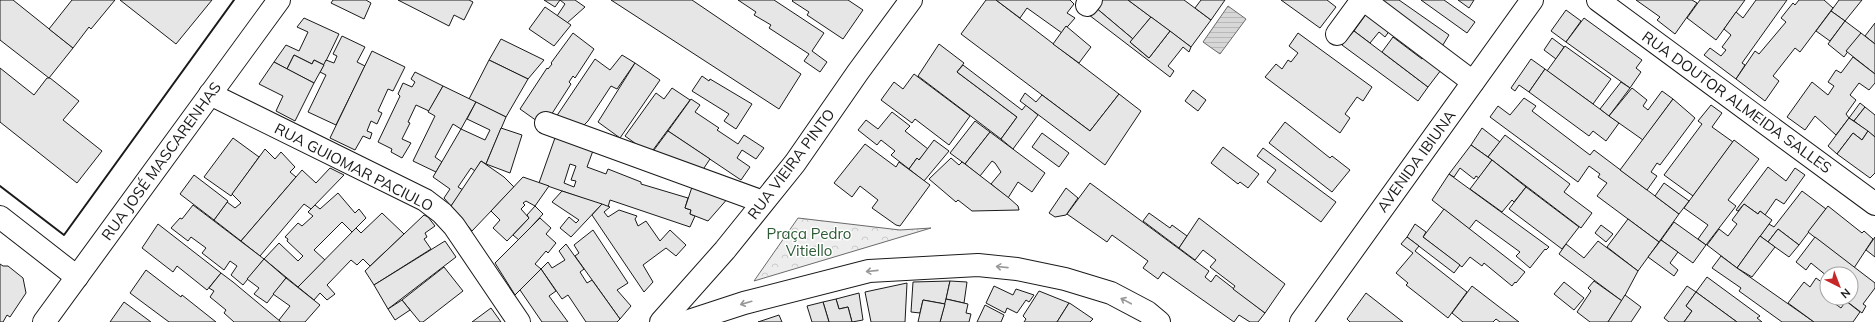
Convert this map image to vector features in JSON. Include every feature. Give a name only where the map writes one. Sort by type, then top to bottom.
[{"type":"street","name":"RUA JOSÉ MASCARENHAS","points":[[44,322],[279,0]]},
{"type":"street","name":"RUA VIEIRA PINTO","points":[[662,322],[725,250],[795,164],[858,72],[911,0]]},
{"type":"street","points":[[1337,34],[1363,0],[1473,82]]},
{"type":"street","name":"AVENIDA IBIUNA","points":[[1301,322],[1532,0]]},
{"type":"street","name":"RUA DOUTOR ALMEIDA SALLES","points":[[1598,0],[1875,204]]},
{"type":"street","name":"RUA GUIOMAR PACIULO","points":[[210,94],[425,200],[442,213],[454,226],[519,322]]},
{"type":"street","points":[[546,123],[763,202]]},
{"type":"street","points":[[0,217],[77,277]]},
{"type":"street","points":[[686,322],[744,303],[868,272],[978,264],[1017,269],[1065,279],[1111,293],[1147,312],[1159,322]]},
{"type":"green space","name":"Praça Pedro Vitiello","points":[[798,218],[900,230],[931,228],[754,281]]},
{"type":"shaded area","points":[[1228,6],[1246,19],[1220,54],[1203,42]]},
{"type":"building","points":[[0,0],[13,0],[73,48],[49,78],[0,40]]},
{"type":"building","points":[[72,0],[115,0],[91,29],[89,27],[73,48],[49,29]]},
{"type":"building","points":[[120,0],[212,0],[176,44]]},
{"type":"building","points":[[333,0],[366,0],[371,3],[364,19],[331,3]]},
{"type":"building","points":[[398,0],[469,0],[473,2],[464,20],[454,15],[449,26]]},
{"type":"building","points":[[544,0],[560,0],[555,7]]},
{"type":"building","points":[[560,0],[575,0],[585,7],[567,23],[557,16],[565,4]]},
{"type":"building","points":[[611,0],[692,0],[801,74],[779,109]]},
{"type":"building","points":[[738,0],[774,0],[824,33],[812,51],[827,62],[820,72],[804,61],[809,54],[769,28],[771,25],[754,15],[756,12]]},
{"type":"building","points":[[848,0],[863,10],[843,39],[807,15],[809,12],[792,1]]},
{"type":"building","points":[[986,0],[996,0],[1119,94],[1090,131],[961,34]]},
{"type":"building","points":[[996,0],[1070,0],[1074,4],[1067,13],[1075,18],[1062,33],[1027,8],[1020,18]]},
{"type":"building","points":[[1101,0],[1128,0],[1151,17],[1133,39],[1095,7]]},
{"type":"building","points":[[1128,0],[1184,0],[1211,20],[1191,47]]},
{"type":"building","points":[[1201,0],[1225,0],[1211,20],[1195,8]]},
{"type":"building","points":[[1281,0],[1327,0],[1336,7],[1320,28]]},
{"type":"building","points":[[1381,0],[1399,0],[1449,35],[1441,48]]},
{"type":"building","points":[[1421,0],[1444,0],[1475,22],[1467,33]]},
{"type":"building","points":[[1458,0],[1474,0],[1469,8]]},
{"type":"building","points":[[1636,0],[1692,0],[1697,3],[1675,34],[1657,20],[1660,17]]},
{"type":"building","points":[[1700,0],[1745,0],[1716,40],[1687,18]]},
{"type":"building","points":[[1756,0],[1787,0],[1742,63],[1745,65],[1736,79],[1704,55],[1710,48],[1721,56],[1726,50],[1722,47],[1731,35],[1724,29],[1736,12],[1743,18]]},
{"type":"building","points":[[1799,0],[1824,0],[1833,8],[1800,52],[1795,48],[1773,76],[1779,81],[1765,101],[1736,79],[1755,51],[1759,54],[1786,22],[1781,18],[1793,3],[1795,5]]},
{"type":"building","points":[[1839,0],[1862,0],[1845,21],[1831,11]]},
{"type":"building","points":[[545,7],[571,25],[554,46],[529,29]]},
{"type":"building","points":[[1095,7],[1133,39],[1130,42],[1149,58],[1170,31],[1191,47],[1189,52],[1183,47],[1168,66],[1174,71],[1170,77],[1089,15]]},
{"type":"building","points":[[1566,10],[1581,21],[1566,42],[1551,31]]},
{"type":"building","points":[[1831,11],[1845,21],[1830,41],[1816,31]]},
{"type":"building","points":[[1367,13],[1390,30],[1385,37],[1379,32],[1370,43],[1354,31]]},
{"type":"building","points":[[1151,17],[1170,31],[1149,58],[1130,42]]},
{"type":"building","points":[[304,18],[339,34],[324,65],[314,60],[312,64],[294,55],[287,69],[274,62],[286,45],[299,51],[308,32],[297,27]]},
{"type":"building","points":[[1584,18],[1642,60],[1636,68],[1641,72],[1630,88],[1566,42]]},
{"type":"building","points":[[1845,21],[1861,33],[1844,57],[1828,44]]},
{"type":"building","points":[[1875,23],[1875,44],[1865,36]]},
{"type":"building","points":[[1066,26],[1091,47],[1079,63],[1053,44]]},
{"type":"building","points":[[1354,31],[1428,87],[1418,101],[1342,45]]},
{"type":"building","points":[[573,33],[594,49],[575,78],[573,76],[569,82],[571,84],[544,126],[520,109],[547,68],[548,69],[552,64],[551,63]]},
{"type":"building","points":[[1298,33],[1372,87],[1363,101],[1357,97],[1345,114],[1350,118],[1340,133],[1265,77],[1276,64],[1282,69],[1288,60],[1291,62],[1298,53],[1289,46]]},
{"type":"building","points":[[1861,33],[1875,44],[1875,74],[1846,51]]},
{"type":"building","points":[[342,36],[365,47],[357,62],[365,66],[336,125],[308,112],[326,75],[320,72],[326,60],[334,63],[337,56],[333,54]]},
{"type":"building","points":[[1393,37],[1422,59],[1424,57],[1441,70],[1428,87],[1382,52]]},
{"type":"building","points":[[1552,38],[1564,47],[1556,59],[1544,50]]},
{"type":"building","points":[[501,39],[544,60],[528,79],[489,60]]},
{"type":"building","points":[[939,44],[964,63],[957,72],[1017,117],[1001,139],[918,76]]},
{"type":"building","points":[[1565,46],[1611,79],[1593,104],[1547,71]]},
{"type":"building","points":[[372,51],[405,67],[393,91],[388,89],[378,111],[382,113],[377,124],[371,121],[367,131],[372,133],[370,139],[363,136],[355,150],[330,138]]},
{"type":"building","points":[[294,55],[312,64],[314,60],[324,65],[314,83],[287,69]]},
{"type":"building","points":[[622,55],[635,63],[617,89],[611,86],[588,121],[580,129],[556,117],[595,59],[610,70]]},
{"type":"building","points":[[1853,57],[1875,74],[1875,83],[1869,90],[1859,83],[1850,95],[1856,100],[1846,114],[1849,118],[1836,135],[1815,116],[1805,130],[1787,117],[1812,82],[1828,95],[1834,86],[1828,82],[1836,70],[1841,73]]},
{"type":"building","points":[[1531,59],[1545,69],[1529,92],[1519,85],[1515,91],[1511,88]]},
{"type":"building","points":[[489,60],[528,79],[506,117],[469,99]]},
{"type":"building","points":[[274,62],[314,83],[295,121],[276,111],[283,96],[259,84]]},
{"type":"building","points":[[635,63],[660,80],[620,138],[598,122]]},
{"type":"building","points":[[963,65],[1022,110],[1026,105],[1038,115],[1013,149],[1001,139],[1017,117],[957,72]]},
{"type":"building","points":[[0,68],[34,95],[47,78],[50,78],[79,101],[63,120],[102,151],[77,183],[0,122]]},
{"type":"building","points":[[1545,69],[1619,123],[1606,141],[1593,131],[1589,136],[1529,92]]},
{"type":"building","points":[[415,72],[443,86],[429,111],[416,105],[408,122],[410,123],[402,139],[411,143],[402,158],[391,152],[392,149],[378,142],[400,96],[398,94],[403,83],[412,87],[415,82],[411,79]]},
{"type":"building","points":[[914,74],[970,116],[949,145],[915,119],[912,123],[881,100],[894,82],[903,89]]},
{"type":"building","points":[[702,76],[709,81],[710,79],[752,104],[736,129],[724,121],[729,114],[692,91]]},
{"type":"building","points":[[1621,82],[1630,88],[1609,116],[1600,109]]},
{"type":"building","points":[[443,86],[476,102],[461,129],[453,124],[435,157],[442,162],[436,172],[413,161],[435,116],[428,112]]},
{"type":"building","points":[[672,88],[690,100],[650,154],[625,136],[656,93],[664,99]]},
{"type":"building","points":[[1632,88],[1647,100],[1643,106],[1648,110],[1662,91],[1673,99],[1643,140],[1609,116]]},
{"type":"building","points":[[1193,90],[1206,100],[1198,111],[1185,101]]},
{"type":"building","points":[[1025,93],[1036,102],[1042,95],[1090,131],[1119,94],[1141,111],[1105,165],[1020,101]]},
{"type":"building","points":[[1524,98],[1536,106],[1532,111],[1590,155],[1594,150],[1679,214],[1659,242],[1597,196],[1607,183],[1598,177],[1600,174],[1589,166],[1578,182],[1490,117],[1498,106],[1510,115]]},
{"type":"building","points":[[691,99],[700,105],[695,112],[719,128],[717,130],[738,144],[744,135],[764,148],[756,159],[742,150],[737,158],[750,167],[741,180],[668,131]]},
{"type":"building","points":[[1673,99],[1695,118],[1660,165],[1657,163],[1651,172],[1657,176],[1647,190],[1620,170]]},
{"type":"building","points":[[476,102],[506,117],[486,164],[481,161],[475,171],[471,168],[458,187],[463,190],[451,206],[444,198],[450,189],[433,177],[461,129],[485,140],[490,130],[467,119]]},
{"type":"building","points":[[1860,103],[1865,107],[1854,121],[1849,118]]},
{"type":"building","points":[[1711,105],[1722,113],[1712,127],[1733,142],[1693,196],[1664,175],[1702,124],[1698,121]]},
{"type":"building","points":[[1865,107],[1875,115],[1875,137],[1854,121]]},
{"type":"building","points":[[892,112],[910,126],[905,131],[928,149],[919,160],[917,158],[909,169],[891,155],[895,151],[881,140],[877,145],[858,130],[866,120],[878,129]]},
{"type":"building","points":[[1849,118],[1868,131],[1862,140],[1853,133],[1837,154],[1828,146]]},
{"type":"building","points":[[975,121],[990,132],[965,164],[950,153]]},
{"type":"building","points":[[1285,122],[1330,158],[1332,156],[1350,170],[1332,192],[1269,143]]},
{"type":"building","points":[[501,128],[522,135],[510,173],[486,164]]},
{"type":"building","points":[[1482,128],[1500,142],[1488,157],[1471,145]]},
{"type":"building","points":[[668,131],[710,159],[700,174],[651,154]]},
{"type":"building","points":[[1868,131],[1875,137],[1875,173],[1870,178],[1837,154],[1853,133],[1862,140]]},
{"type":"building","points":[[990,132],[1045,173],[1032,192],[1018,182],[1008,198],[991,184],[1001,172],[995,163],[992,161],[980,176],[965,164]]},
{"type":"building","points":[[1042,133],[1069,153],[1059,167],[1032,147]]},
{"type":"building","points":[[556,135],[594,148],[587,167],[606,174],[608,169],[641,182],[641,184],[688,198],[685,208],[691,210],[690,214],[695,216],[690,227],[610,200],[608,207],[539,183]],"holes":[[[570,164],[576,166],[571,180],[576,181],[574,187],[564,183]]]},
{"type":"building","points":[[1505,135],[1570,184],[1564,192],[1592,213],[1581,228],[1488,157]]},
{"type":"building","points":[[233,138],[259,157],[231,196],[204,177]]},
{"type":"building","points":[[934,140],[949,151],[924,181],[909,169],[917,158],[919,160]]},
{"type":"building","points":[[1734,140],[1759,159],[1728,200],[1736,206],[1706,245],[1698,239],[1708,225],[1684,208]]},
{"type":"building","points":[[865,144],[896,167],[899,162],[930,185],[900,226],[896,225],[872,208],[878,200],[860,186],[852,197],[834,183]]},
{"type":"building","points":[[1471,145],[1492,160],[1479,178],[1476,176],[1474,179],[1460,168],[1454,177],[1449,174]]},
{"type":"building","points":[[1223,147],[1259,174],[1248,188],[1240,182],[1238,184],[1211,163]]},
{"type":"building","points":[[1263,148],[1336,202],[1321,222],[1267,182],[1276,170],[1257,156]]},
{"type":"building","points":[[265,149],[275,159],[281,152],[295,167],[290,172],[296,177],[241,241],[214,220],[227,202],[235,208],[241,203],[232,194]]},
{"type":"building","points":[[951,158],[959,165],[962,162],[965,164],[1009,198],[1018,206],[1019,210],[972,211],[958,200],[956,202],[929,179]]},
{"type":"building","points":[[1492,160],[1526,187],[1514,202],[1512,200],[1502,212],[1470,189]]},
{"type":"building","points":[[481,161],[504,177],[514,187],[472,231],[451,206]]},
{"type":"building","points":[[1768,167],[1786,181],[1795,168],[1805,175],[1784,204],[1776,199],[1765,215],[1760,211],[1758,214],[1744,204],[1738,211],[1736,210]]},
{"type":"building","points":[[330,168],[344,175],[311,209],[304,204],[260,256],[241,241],[302,170],[316,183]]},
{"type":"building","points":[[1449,174],[1549,247],[1546,250],[1545,249],[1530,268],[1516,256],[1520,252],[1476,220],[1469,229],[1432,200]]},
{"type":"building","points":[[194,175],[228,201],[214,220],[180,194]]},
{"type":"building","points":[[523,177],[549,186],[535,206],[526,201],[523,203],[525,205],[521,209],[529,218],[507,241],[493,228],[500,220],[491,211]]},
{"type":"building","points":[[1090,183],[1209,271],[1205,277],[1211,282],[1216,275],[1265,313],[1258,322],[1250,322],[1239,315],[1234,322],[1163,272],[1158,279],[1143,268],[1148,261],[1112,235],[1107,242],[1067,214]]},
{"type":"building","points":[[1664,183],[1689,201],[1679,214],[1655,196]]},
{"type":"building","points":[[693,184],[729,197],[708,221],[690,214],[691,210],[685,208]]},
{"type":"building","points":[[1526,187],[1579,227],[1562,249],[1509,209]]},
{"type":"building","points":[[1066,188],[1078,198],[1066,215],[1055,217],[1049,213]]},
{"type":"building","points":[[562,191],[602,204],[571,237],[560,228],[569,217],[576,223],[579,220],[552,202]]},
{"type":"building","points":[[1802,191],[1826,209],[1799,245],[1778,229],[1768,242],[1760,236],[1769,224],[1774,227]]},
{"type":"building","points":[[338,193],[355,213],[359,209],[366,218],[352,232],[342,222],[314,250],[325,260],[298,287],[264,259],[279,243],[298,261],[303,256],[287,241],[288,239],[285,237],[298,223],[302,226],[313,216],[308,212],[315,205],[320,209]]},
{"type":"building","points":[[602,204],[610,207],[604,212],[608,217],[619,210],[637,216],[635,219],[638,226],[646,221],[660,241],[670,230],[686,245],[676,256],[666,248],[643,265],[653,282],[644,292],[592,215]]},
{"type":"building","points":[[1744,204],[1758,214],[1760,211],[1772,220],[1737,268],[1707,245],[1719,229],[1728,236],[1737,224],[1732,220]]},
{"type":"building","points":[[193,205],[264,259],[243,285],[231,275],[237,266],[230,261],[224,270],[202,253],[206,248],[191,237],[188,241],[171,228],[180,218],[182,219]]},
{"type":"building","points":[[535,206],[543,214],[519,240],[513,235],[529,218],[527,215]]},
{"type":"building","points":[[1828,206],[1862,233],[1864,231],[1873,239],[1855,266],[1851,266],[1808,232]]},
{"type":"building","points":[[1444,209],[1525,272],[1516,283],[1515,282],[1512,286],[1484,263],[1482,266],[1470,257],[1462,267],[1423,237]]},
{"type":"building","points":[[382,213],[404,234],[370,266],[363,259],[357,265],[351,260],[327,285],[335,294],[327,300],[320,293],[314,300],[298,287],[356,228],[361,233]]},
{"type":"building","points":[[1149,213],[1170,228],[1172,225],[1187,236],[1179,248],[1143,221]]},
{"type":"building","points":[[424,215],[428,217],[435,226],[425,233],[427,237],[424,239],[431,249],[374,285],[365,271]]},
{"type":"building","points":[[540,218],[551,228],[546,234],[556,243],[548,253],[546,251],[535,264],[541,269],[515,295],[495,263]]},
{"type":"building","points":[[1199,218],[1285,284],[1265,313],[1233,289],[1235,286],[1210,267],[1216,260],[1203,250],[1195,260],[1179,248]]},
{"type":"building","points":[[1628,219],[1659,242],[1638,271],[1607,247]]},
{"type":"building","points":[[1674,222],[1706,245],[1693,263],[1661,240]]},
{"type":"building","points":[[158,224],[221,273],[207,290],[177,266],[173,272],[142,248]]},
{"type":"building","points":[[1415,224],[1426,232],[1423,237],[1460,265],[1454,273],[1407,237]]},
{"type":"building","points":[[1601,225],[1613,234],[1606,242],[1595,233]]},
{"type":"building","points":[[1778,229],[1799,245],[1789,257],[1768,242]]},
{"type":"building","points":[[593,230],[628,283],[617,290],[631,306],[620,319],[575,256],[579,253],[574,245]]},
{"type":"building","points":[[1760,236],[1775,247],[1752,277],[1737,268]]},
{"type":"building","points":[[1407,237],[1419,246],[1415,251],[1467,292],[1448,318],[1406,285],[1408,283],[1396,273],[1413,253],[1401,244]]},
{"type":"building","points":[[1815,237],[1853,266],[1819,266],[1819,270],[1811,263],[1806,270],[1796,262]]},
{"type":"building","points":[[1875,237],[1875,257],[1866,250]]},
{"type":"building","points":[[1661,240],[1678,252],[1670,263],[1678,270],[1674,276],[1648,257]]},
{"type":"building","points":[[445,241],[456,257],[388,309],[374,285]]},
{"type":"building","points":[[1598,241],[1638,271],[1622,301],[1559,254],[1566,244],[1584,258]]},
{"type":"building","points":[[566,244],[584,269],[580,272],[587,283],[592,280],[620,319],[617,322],[586,322],[568,295],[562,299],[541,269],[548,262],[552,268],[565,260],[559,251]]},
{"type":"building","points":[[1721,256],[1814,322],[1782,322],[1739,291],[1741,288],[1712,268]]},
{"type":"building","points":[[264,259],[286,278],[267,303],[254,294],[259,288],[247,279]]},
{"type":"building","points":[[0,264],[3,266],[8,266],[23,278],[26,293],[10,317],[7,315],[3,322],[0,322]]},
{"type":"building","points":[[444,267],[463,291],[423,322],[420,322],[402,300]]},
{"type":"building","points":[[541,269],[556,291],[549,296],[568,322],[542,322],[520,290]]},
{"type":"building","points":[[146,270],[181,297],[182,295],[216,322],[169,322],[130,293]]},
{"type":"building","points":[[1859,271],[1875,283],[1875,288],[1863,304],[1866,306],[1862,313],[1853,306],[1859,306]]},
{"type":"building","points":[[221,273],[281,322],[234,322],[224,313],[226,310],[210,297],[214,291],[209,288]]},
{"type":"building","points":[[1707,277],[1760,316],[1757,318],[1762,322],[1737,322],[1696,292]]},
{"type":"building","points":[[286,278],[320,305],[305,322],[281,322],[279,320],[290,306],[273,294]]},
{"type":"building","points":[[1816,278],[1819,280],[1819,306],[1838,306],[1841,308],[1842,306],[1852,306],[1860,312],[1853,322],[1814,322],[1788,303],[1804,282],[1810,287]]},
{"type":"building","points":[[950,281],[945,304],[923,300],[920,313],[911,312],[913,282]]},
{"type":"building","points":[[950,281],[967,282],[964,303],[946,299]]},
{"type":"building","points":[[1594,281],[1622,301],[1608,322],[1590,322],[1577,312],[1591,291],[1588,288]]},
{"type":"building","points":[[1564,282],[1584,298],[1574,310],[1554,294]]},
{"type":"building","points":[[907,283],[905,322],[871,322],[865,292]]},
{"type":"building","points":[[994,286],[1013,295],[1016,289],[1034,295],[1029,302],[1026,300],[1017,313],[1007,308],[1005,313],[986,303]]},
{"type":"building","points":[[1472,286],[1519,322],[1500,322],[1496,319],[1493,322],[1463,322],[1452,313]]},
{"type":"building","points":[[1687,286],[1696,292],[1686,306],[1692,311],[1684,322],[1669,322],[1664,318]]},
{"type":"building","points":[[1039,291],[1069,303],[1057,322],[1024,322],[1026,319],[1023,316]]},
{"type":"building","points":[[1696,292],[1737,322],[1684,322],[1692,311],[1686,306]]},
{"type":"building","points":[[859,293],[863,320],[852,322],[848,307],[839,309],[836,299]]},
{"type":"building","points":[[1366,293],[1403,322],[1350,322],[1347,319]]},
{"type":"building","points":[[1625,295],[1641,307],[1631,322],[1608,322]]},
{"type":"building","points":[[836,299],[839,309],[848,307],[852,322],[829,322],[823,302]]},
{"type":"building","points":[[946,299],[968,304],[966,313],[971,314],[969,322],[940,322]]},
{"type":"building","points":[[402,300],[410,310],[395,320],[388,309]]},
{"type":"building","points":[[923,300],[945,304],[940,322],[918,322]]},
{"type":"building","points":[[124,302],[151,322],[110,322]]},
{"type":"building","points":[[823,302],[829,322],[812,322],[807,306]]},
{"type":"building","points":[[1069,303],[1093,319],[1090,322],[1057,322]]},
{"type":"building","points":[[985,305],[1004,315],[1001,322],[977,322]]},
{"type":"building","points":[[491,308],[501,322],[472,322]]},
{"type":"building","points":[[779,315],[782,322],[758,322]]},
{"type":"wall","points":[[0,186],[64,235],[234,0]]}]
